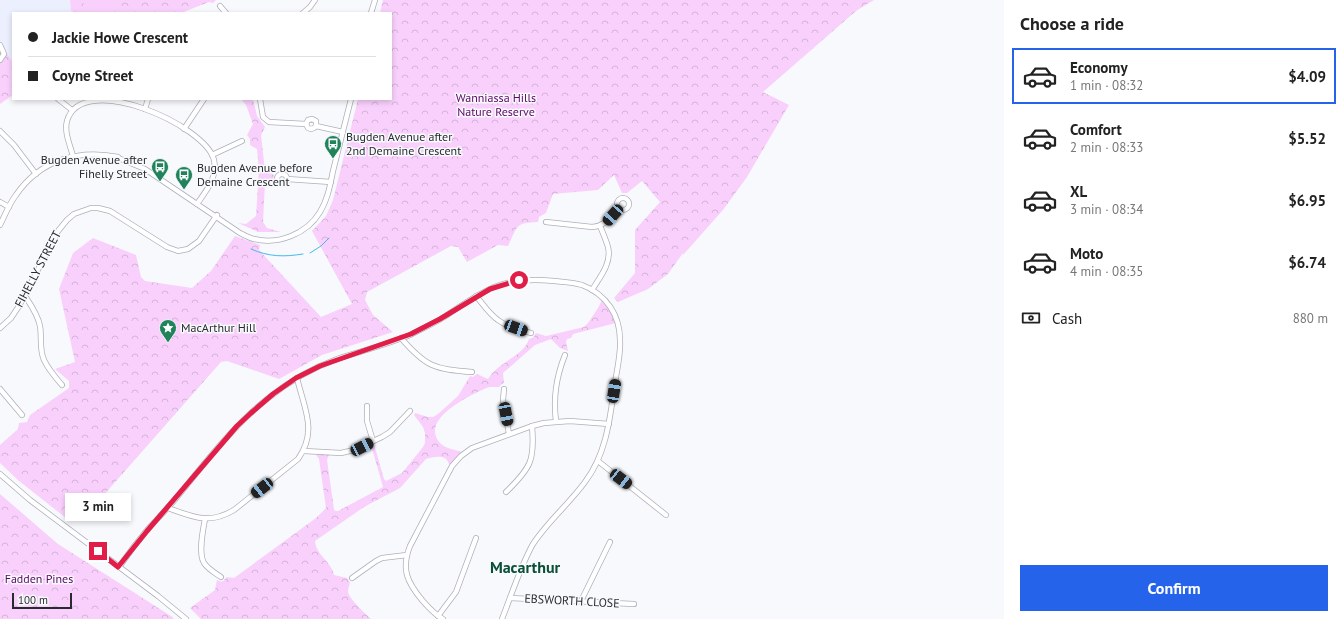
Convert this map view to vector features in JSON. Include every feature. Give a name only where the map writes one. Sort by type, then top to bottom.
[{"type":"street","points":[[306,12],[315,0]]},
{"type":"street","points":[[372,12],[375,0]]},
{"type":"street","points":[[220,6],[225,12]]},
{"type":"street","points":[[0,45],[4,54],[0,60]]},
{"type":"street","points":[[59,100],[72,110]]},
{"type":"street","points":[[73,156],[66,128],[72,110],[77,106],[87,101],[102,100],[145,108],[166,118],[202,141],[212,155],[214,161],[213,178],[208,189],[198,203]]},
{"type":"street","points":[[145,108],[148,100]]},
{"type":"street","points":[[184,129],[203,100]]},
{"type":"street","points":[[260,100],[263,117],[269,122],[306,124],[308,128],[311,129],[316,126],[343,132]]},
{"type":"street","points":[[0,225],[9,207],[21,189],[36,174],[54,163],[73,156],[98,154],[128,159],[140,165],[240,232],[258,237],[281,239],[303,230],[315,220],[325,203],[351,100]]},
{"type":"street","points":[[306,124],[308,120],[312,119],[316,122],[316,126]]},
{"type":"street","points":[[0,131],[14,145],[36,174]]},
{"type":"street","points":[[212,155],[242,142]]},
{"type":"street","points":[[287,179],[331,182]]},
{"type":"street","points":[[0,202],[9,207]]},
{"type":"street","name":"FIHELLY STREET","points":[[0,328],[17,311],[62,224],[74,214],[84,210],[98,208],[110,211],[167,248],[178,251],[188,249],[199,241],[217,216]]},
{"type":"street","points":[[546,222],[592,227],[600,226],[619,209]]},
{"type":"street","points":[[592,290],[608,260],[608,246],[600,226]]},
{"type":"street","points":[[118,567],[147,531],[251,413],[273,394],[296,378],[337,359],[401,338],[430,324],[476,296],[498,286],[519,280],[532,279],[571,283],[592,290],[603,298],[616,318],[620,333],[620,349],[606,438],[598,461],[586,481],[550,522],[533,545],[502,619]]},
{"type":"street","points":[[25,296],[38,317],[40,324],[41,350],[45,362],[62,385]]},
{"type":"street","points":[[476,296],[491,315],[497,320],[530,333]]},
{"type":"street","points":[[401,338],[419,358],[432,366],[447,370],[472,372]]},
{"type":"street","points":[[556,421],[555,396],[559,370],[565,355]]},
{"type":"street","points":[[168,508],[194,517],[205,519],[216,518],[234,510],[293,464],[304,451],[308,439],[309,427],[296,378]]},
{"type":"street","points":[[504,388],[503,400],[510,434]]},
{"type":"street","points":[[0,389],[22,415]]},
{"type":"street","points":[[367,406],[367,421],[373,441]]},
{"type":"street","points":[[304,451],[333,453],[354,450],[390,432],[410,411]]},
{"type":"street","points":[[476,538],[456,592],[441,618],[430,610],[410,585],[406,568],[407,555],[454,462],[472,448],[532,426],[570,420],[608,424]]},
{"type":"street","points":[[506,492],[524,474],[531,459],[533,444],[532,426]]},
{"type":"street","points":[[598,461],[666,515]]},
{"type":"street","points":[[0,474],[30,500],[186,619]]},
{"type":"street","points":[[205,519],[201,551],[202,558],[208,568],[221,577]]},
{"type":"street","points":[[581,602],[610,542]]},
{"type":"street","points":[[352,578],[382,558],[407,555]]},
{"type":"street","name":"EBSWORTH CLOSE","points":[[510,598],[634,604]]},
{"type":"shaded area","points":[[0,0],[70,0],[71,10],[74,12],[12,12],[12,61],[0,42]]},
{"type":"green space","points":[[70,0],[216,0],[213,3],[209,2],[184,12],[71,11]]},
{"type":"green space","points":[[80,0],[123,0],[111,12],[92,12]]},
{"type":"green space","name":"Wanniassa Hills Nature Reserve","points":[[383,0],[874,0],[856,11],[763,92],[789,105],[747,177],[723,210],[683,255],[683,253],[668,274],[648,289],[618,302],[614,298],[635,273],[635,230],[660,202],[642,181],[627,193],[622,193],[614,175],[598,190],[553,194],[546,213],[539,217],[538,222],[525,223],[518,227],[508,246],[498,245],[467,262],[458,247],[451,246],[367,292],[365,300],[373,315],[393,332],[322,355],[279,379],[227,361],[221,362],[95,505],[66,518],[19,481],[0,463],[0,445],[18,429],[19,423],[27,422],[30,415],[69,388],[69,381],[55,369],[75,362],[59,289],[73,253],[93,238],[136,255],[141,277],[145,281],[192,288],[211,271],[235,236],[260,245],[259,250],[321,317],[352,304],[312,231],[326,216],[333,200],[358,100],[392,100],[392,12],[380,12]]},
{"type":"green space","points":[[0,42],[12,61],[12,96],[0,104]]},
{"type":"green space","points":[[242,100],[253,100],[257,116],[265,127],[261,135],[265,171],[274,175],[273,181],[265,183],[263,222],[267,228],[281,232],[258,232],[238,223],[246,224],[256,216],[259,170],[257,149],[250,145],[250,139],[247,135],[253,124],[246,105]]},
{"type":"green space","points":[[602,300],[611,311],[616,323],[573,334],[571,338],[567,339],[566,342],[568,351],[560,348],[551,339],[535,345],[503,373],[504,383],[499,387],[490,387],[483,390],[461,401],[445,413],[439,420],[435,435],[442,445],[462,452],[450,465],[446,459],[442,457],[426,459],[400,488],[364,507],[315,541],[318,550],[333,570],[334,575],[347,578],[350,583],[348,591],[349,595],[371,619],[201,619],[190,608],[215,590],[217,580],[222,582],[227,577],[234,578],[316,518],[326,508],[319,459],[315,453],[329,455],[327,460],[334,509],[335,511],[338,511],[383,487],[371,445],[374,444],[384,479],[386,481],[402,473],[425,443],[425,433],[423,427],[414,415],[415,413],[428,417],[433,417],[438,414],[458,396],[470,376],[473,377],[477,374],[488,379],[498,368],[522,350],[529,339],[533,338],[536,333],[546,336],[584,327]]},
{"type":"green space","name":"Fadden Pines","points":[[0,494],[58,544],[174,618],[0,619]]},
{"type":"waterway","points":[[310,253],[321,246],[329,238]]},
{"type":"waterway","points":[[251,249],[264,254],[277,256],[303,254]]},
{"type":"place","name":"Bugden Avenue after 2nd Demaine Crescent","points":[[333,159]]},
{"type":"place","name":"Bugden Avenue after Fihelly Street","points":[[160,182]]},
{"type":"place","name":"Bugden Avenue before Demaine Crescent","points":[[184,190]]},
{"type":"place","name":"MacArthur Hill","points":[[168,343]]},
{"type":"district","name":"Macarthur","points":[[525,567]]},
{"type":"route","points":[[98,551],[118,567],[237,426],[265,400],[288,383],[337,359],[381,346],[411,334],[440,319],[476,296],[490,289],[519,280]]}]
